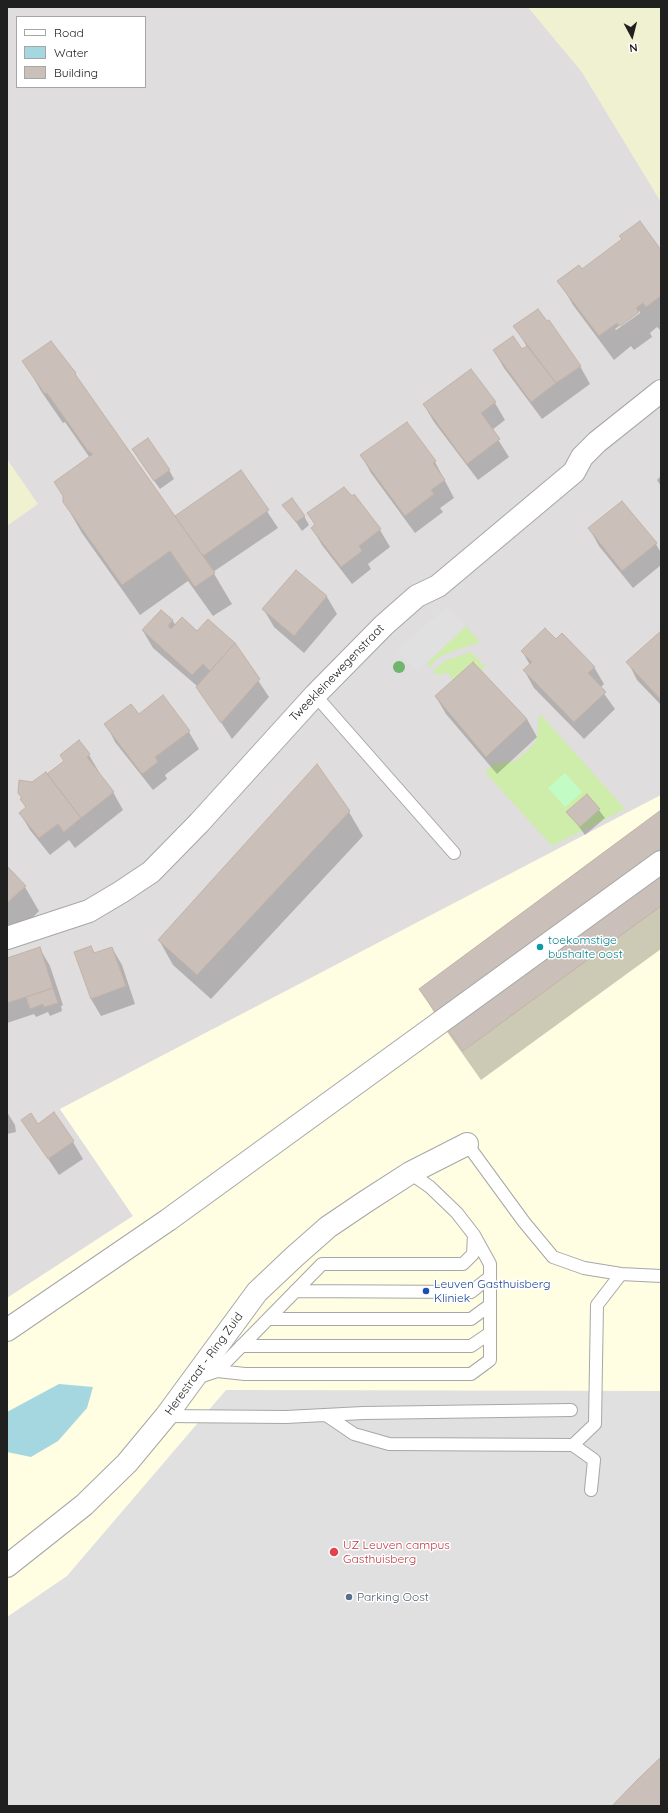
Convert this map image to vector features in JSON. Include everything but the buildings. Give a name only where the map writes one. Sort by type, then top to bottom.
[{"type":"street","name":"Tweekleinewegenstraat","points":[[7,938],[89,911],[151,872],[199,823],[315,695],[384,625],[417,596],[438,586],[574,472],[582,457],[597,442],[661,391]]},
{"type":"street","points":[[7,1330],[168,1220],[661,862]]},
{"type":"street","name":"Herestraat - Ring Zuid","points":[[7,1566],[84,1505],[127,1463],[166,1416],[257,1292],[328,1227],[410,1173],[467,1144]]},
{"type":"lane","points":[[315,695],[454,852]]},
{"type":"lane","points":[[467,1144],[524,1222],[553,1257],[584,1268],[621,1274],[661,1276]]},
{"type":"lane","points":[[193,1380],[217,1371],[253,1374],[471,1374],[490,1360],[490,1264],[474,1235],[457,1213],[430,1187],[410,1173]]},
{"type":"lane","points":[[217,1371],[322,1264],[463,1264],[473,1254],[474,1235]]},
{"type":"lane","points":[[573,1445],[595,1424],[597,1305],[621,1274]]},
{"type":"lane","points":[[295,1291],[471,1292],[490,1277]]},
{"type":"lane","points":[[268,1319],[471,1319],[490,1305]]},
{"type":"lane","points":[[241,1346],[471,1346],[490,1333]]},
{"type":"lane","points":[[166,1416],[286,1417],[363,1413],[571,1410]]},
{"type":"lane","points":[[326,1416],[354,1434],[388,1444],[573,1445],[594,1460],[591,1490]]},
{"type":"shaded area","points":[[7,7],[528,7],[582,72],[661,202],[661,795],[60,1109],[133,1216],[7,1298]]},
{"type":"shaded area","points":[[448,606],[466,626],[417,672],[396,650]]},
{"type":"shaded area","name":"UZ Leuven campus Gasthuisberg","points":[[661,795],[661,1806],[7,1806],[7,1298],[133,1216],[60,1109]]},
{"type":"shaded area","name":"Parking Oost","points":[[226,1390],[661,1391],[661,1806],[7,1806],[7,1617],[67,1576]]},
{"type":"green space","points":[[528,7],[661,7],[661,202],[582,72]]},
{"type":"green space","points":[[7,459],[38,504],[7,526]]},
{"type":"green space","points":[[466,626],[480,642],[443,655],[430,667],[427,663]]},
{"type":"green space","points":[[471,652],[485,667],[481,671],[453,680],[448,673],[436,675],[433,671],[445,661]]},
{"type":"green space","points":[[539,715],[542,716],[625,809],[552,846],[485,772],[494,764],[516,761],[534,744],[537,737]]},
{"type":"green space","points":[[565,773],[582,792],[565,807],[548,788]]},
{"type":"water","points":[[59,1384],[93,1387],[87,1408],[58,1441],[31,1457],[7,1452],[7,1412]]},
{"type":"place","name":"toekomstige bushalte oost","points":[[540,947]]},
{"type":"place","name":"Leuven Gasthuisberg Kliniek","points":[[426,1291]]},
{"type":"place","name":"UZ Leuven campus Gasthuisberg","points":[[334,1552]]},
{"type":"place","name":"Parking Oost","points":[[349,1597]]}]
